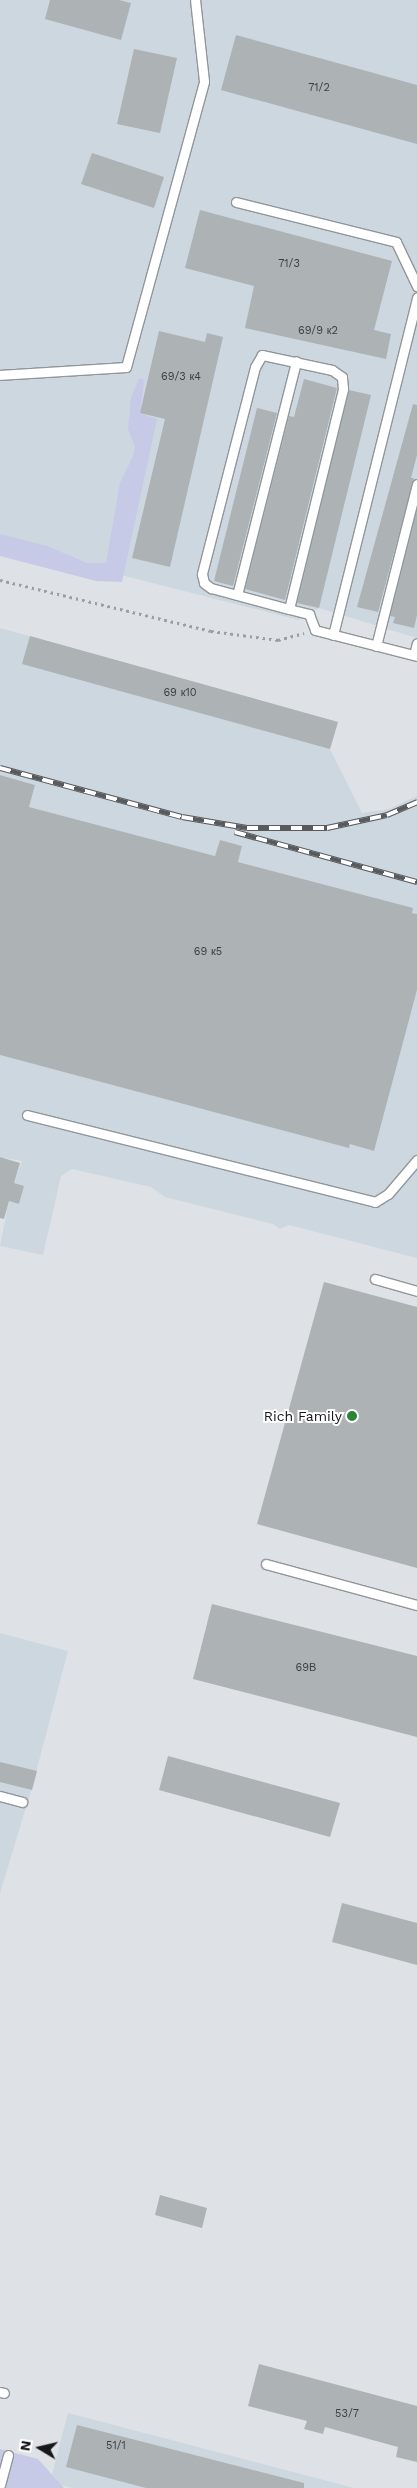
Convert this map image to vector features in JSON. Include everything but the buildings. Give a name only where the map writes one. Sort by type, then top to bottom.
[{"type":"lane","points":[[0,375],[126,367],[204,81],[195,0]]},
{"type":"lane","points":[[236,202],[396,242],[417,286]]},
{"type":"lane","points":[[333,635],[417,297]]},
{"type":"lane","points":[[289,609],[343,389],[342,377],[332,370],[296,361],[262,356],[255,367],[204,565],[204,583],[237,595],[289,609],[309,614],[315,630],[416,655],[417,643]]},
{"type":"lane","points":[[237,595],[296,361]]},
{"type":"lane","points":[[376,646],[417,484]]},
{"type":"lane","points":[[27,1115],[375,1202],[388,1194],[417,1160]]},
{"type":"lane","points":[[375,1279],[417,1290]]},
{"type":"lane","points":[[266,1564],[417,1605]]},
{"type":"lane","points":[[0,1796],[22,1802]]},
{"type":"lane","points":[[0,2484],[8,2455]]},
{"type":"path","points":[[0,580],[211,631],[278,640],[315,630]]},
{"type":"shaded area","points":[[0,0],[417,0],[417,638],[319,608],[299,620],[121,575],[0,553]]},
{"type":"shaded area","points":[[139,379],[143,379],[144,383],[140,413],[157,419],[122,582],[96,581],[0,556],[0,534],[47,546],[87,563],[106,563],[120,483],[133,456],[135,447],[128,429],[131,397]]},
{"type":"shaded area","points":[[0,628],[338,722],[330,749],[362,813],[389,809],[417,796],[417,914],[238,862],[242,846],[220,841],[215,856],[29,807],[35,785],[0,775]]},
{"type":"shaded area","points":[[417,990],[417,1258],[289,1225],[280,1229],[273,1224],[165,1197],[151,1187],[72,1169],[61,1176],[43,1255],[0,1246],[9,1201],[19,1204],[24,1186],[14,1183],[22,1161],[0,1157],[0,1055],[349,1147],[350,1144],[374,1150]]},
{"type":"shaded area","points":[[0,1633],[68,1651],[31,1791],[0,1893]]},
{"type":"shaded area","points":[[68,2413],[354,2488],[72,2488],[50,2482]]},
{"type":"shaded area","points":[[0,2449],[38,2459],[64,2488],[0,2488]]},
{"type":"railway","points":[[0,768],[182,817],[247,828],[327,828],[387,815],[417,802]]},
{"type":"railway","points":[[235,832],[417,882]]},
{"type":"place","name":"Rich Family","points":[[352,1416]]}]
